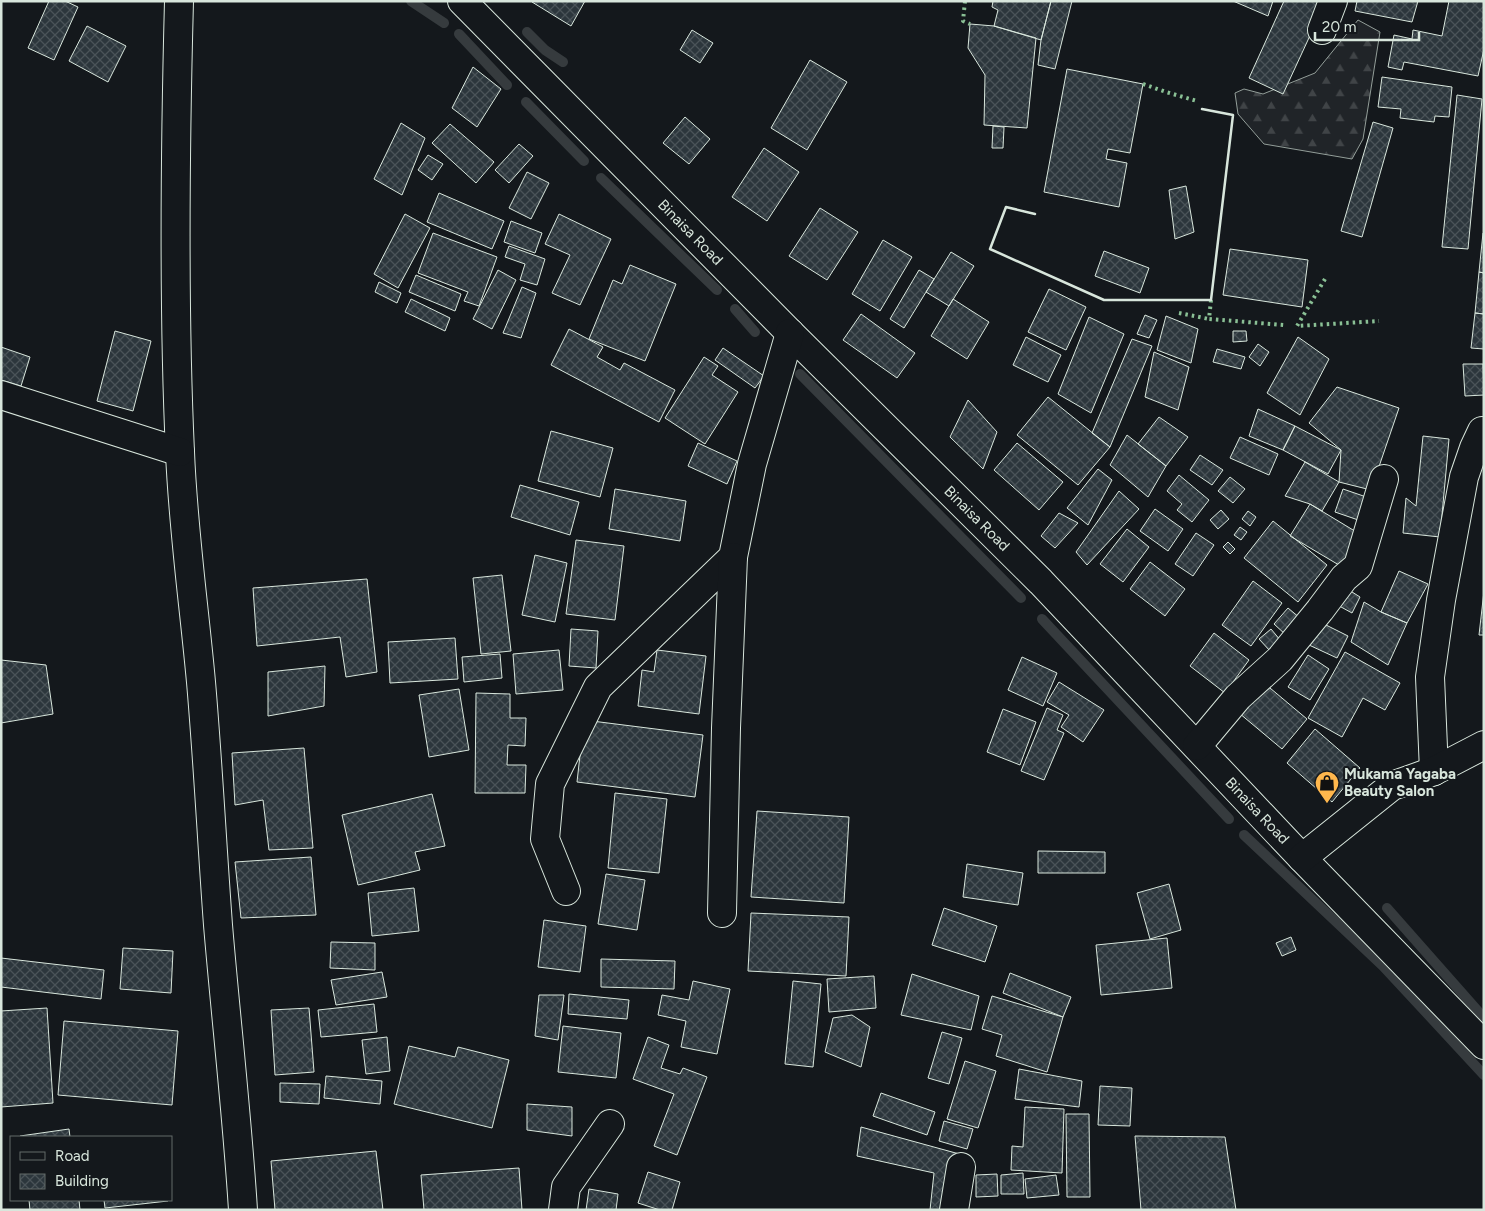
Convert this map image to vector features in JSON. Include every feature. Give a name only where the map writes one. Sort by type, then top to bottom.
[{"type":"street","points":[[179,1],[175,302],[180,452],[185,544],[201,682],[218,927],[238,1135],[243,1210]]},
{"type":"street","name":"Binaisa Road","points":[[462,1],[1034,575],[1302,858],[1484,1045]]},
{"type":"street","points":[[1322,30],[1333,1]]},
{"type":"street","points":[[722,913],[726,728],[733,557],[752,464],[790,332]]},
{"type":"street","points":[[1,395],[180,452]]},
{"type":"street","points":[[1434,771],[1430,676],[1441,600],[1464,478],[1474,448],[1482,432]]},
{"type":"street","points":[[1197,746],[1238,697],[1280,659],[1344,578],[1358,566],[1384,479]]},
{"type":"street","points":[[566,892],[545,839],[550,784],[598,687],[733,557]]},
{"type":"street","points":[[1302,858],[1392,786],[1434,771],[1484,745]]},
{"type":"street","points":[[563,1210],[566,1187],[610,1124]]},
{"type":"street","points":[[954,1210],[960,1167]]},
{"type":"green space","points":[[1358,20],[1380,32],[1363,139],[1352,159],[1264,144],[1238,114],[1235,93],[1244,89],[1263,94],[1315,73]]},
{"type":"building","points":[[49,1],[65,1],[78,7],[54,60],[28,48]]},
{"type":"building","points":[[533,1],[585,1],[571,26]]},
{"type":"building","points":[[993,1],[1051,1],[1041,40],[994,26],[998,10],[992,7]]},
{"type":"building","points":[[1051,1],[1072,1],[1055,69],[1038,65],[1041,40]]},
{"type":"building","points":[[1233,1],[1273,1],[1268,16]]},
{"type":"building","points":[[1284,1],[1326,1],[1283,94],[1249,78]]},
{"type":"building","points":[[1357,1],[1418,1],[1412,22],[1355,11]]},
{"type":"building","points":[[1449,1],[1484,1],[1484,49],[1478,76],[1404,62],[1402,70],[1388,67],[1394,35],[1412,39],[1413,30],[1442,36]]},
{"type":"building","points":[[970,24],[994,26],[1036,38],[1027,128],[984,125],[985,75],[968,48]]},
{"type":"building","points":[[87,26],[126,46],[108,82],[69,61]]},
{"type":"building","points":[[692,30],[713,43],[700,63],[680,50]]},
{"type":"building","points":[[810,60],[847,82],[807,150],[771,128]]},
{"type":"building","points":[[473,67],[501,89],[477,127],[452,108]]},
{"type":"building","points":[[1067,69],[1143,84],[1130,153],[1108,149],[1106,159],[1127,163],[1119,207],[1044,192]]},
{"type":"building","points":[[1382,77],[1452,87],[1449,117],[1435,116],[1434,122],[1400,118],[1401,109],[1378,107]]},
{"type":"building","points":[[1457,95],[1482,99],[1468,249],[1442,247]]},
{"type":"building","points":[[685,117],[710,139],[689,164],[663,143]]},
{"type":"building","points":[[1373,122],[1393,128],[1362,237],[1341,231]]},
{"type":"building","points":[[401,123],[425,138],[402,195],[374,179]]},
{"type":"building","points":[[450,124],[494,162],[476,183],[432,143]]},
{"type":"building","points":[[993,126],[1004,127],[1003,148],[992,148]]},
{"type":"building","points":[[519,144],[533,156],[509,183],[495,170]]},
{"type":"building","points":[[764,148],[799,172],[767,221],[732,197]]},
{"type":"building","points":[[428,155],[443,164],[432,180],[418,170]]},
{"type":"building","points":[[527,172],[549,183],[531,219],[509,208]]},
{"type":"building","points":[[1186,186],[1194,232],[1175,239],[1169,190]]},
{"type":"building","points":[[439,193],[504,221],[492,249],[427,222]]},
{"type":"building","points":[[820,208],[858,232],[827,280],[789,256]]},
{"type":"building","points":[[405,214],[430,228],[398,288],[374,274]]},
{"type":"building","points":[[559,214],[611,239],[580,305],[552,293],[570,255],[545,244]]},
{"type":"building","points":[[511,221],[542,233],[535,253],[504,242]]},
{"type":"building","points":[[433,233],[497,257],[479,306],[464,301],[468,292],[418,273]]},
{"type":"building","points":[[1484,233],[1484,273],[1479,272]]},
{"type":"building","points":[[883,240],[912,257],[880,311],[852,294]]},
{"type":"building","points":[[509,246],[545,259],[537,285],[520,280],[525,264],[505,257]]},
{"type":"building","points":[[1230,249],[1308,260],[1302,307],[1223,295]]},
{"type":"building","points":[[1104,251],[1149,268],[1140,293],[1095,276]]},
{"type":"building","points":[[951,252],[974,266],[949,306],[926,292]]},
{"type":"building","points":[[630,265],[676,284],[645,361],[589,339],[613,280],[622,284]]},
{"type":"building","points":[[498,270],[516,280],[492,329],[473,319]]},
{"type":"building","points":[[919,270],[934,279],[904,328],[890,319]]},
{"type":"building","points":[[1479,272],[1484,273],[1484,314],[1475,313]]},
{"type":"building","points":[[416,275],[461,294],[455,311],[409,292]]},
{"type":"building","points":[[379,282],[401,293],[397,303],[375,292]]},
{"type":"building","points":[[522,287],[536,293],[521,338],[503,333]]},
{"type":"building","points":[[1049,289],[1086,307],[1066,350],[1028,332]]},
{"type":"building","points":[[411,299],[450,318],[445,331],[405,312]]},
{"type":"building","points":[[953,299],[989,322],[967,359],[931,336]]},
{"type":"building","points":[[1475,313],[1484,314],[1484,349],[1471,348]]},
{"type":"building","points":[[861,314],[915,353],[897,378],[843,340]]},
{"type":"building","points":[[1145,315],[1157,320],[1149,338],[1137,334]]},
{"type":"building","points":[[1166,316],[1198,329],[1191,363],[1157,350]]},
{"type":"building","points":[[1089,317],[1124,334],[1091,413],[1058,394]]},
{"type":"building","points":[[569,329],[603,347],[597,357],[620,370],[624,363],[675,390],[659,422],[551,365]]},
{"type":"building","points":[[115,331],[151,341],[133,411],[97,401]]},
{"type":"building","points":[[1233,331],[1246,331],[1247,341],[1233,342]]},
{"type":"building","points":[[1026,337],[1061,355],[1048,382],[1013,365]]},
{"type":"building","points":[[1298,337],[1329,359],[1300,415],[1267,393]]},
{"type":"building","points":[[1132,339],[1152,346],[1110,447],[1092,433]]},
{"type":"building","points":[[1258,344],[1269,352],[1260,366],[1249,357]]},
{"type":"building","points":[[1,347],[30,357],[21,386],[1,380]]},
{"type":"building","points":[[723,348],[764,376],[755,388],[715,360]]},
{"type":"building","points":[[1217,349],[1245,357],[1241,369],[1213,362]]},
{"type":"building","points":[[1154,352],[1189,367],[1178,410],[1145,397]]},
{"type":"building","points":[[704,357],[718,366],[712,375],[738,392],[705,444],[665,418]]},
{"type":"building","points":[[1463,364],[1483,364],[1484,395],[1465,396]]},
{"type":"building","points":[[1337,387],[1399,408],[1371,490],[1339,482],[1341,450],[1309,423]]},
{"type":"building","points":[[1048,397],[1110,447],[1078,485],[1017,435]]},
{"type":"building","points":[[968,400],[997,432],[983,469],[950,437]]},
{"type":"building","points":[[1258,409],[1295,426],[1283,450],[1249,436]]},
{"type":"building","points":[[1159,417],[1188,437],[1166,466],[1138,444]]},
{"type":"building","points":[[1295,426],[1341,450],[1328,474],[1283,450]]},
{"type":"building","points":[[551,431],[613,448],[600,497],[538,481]]},
{"type":"building","points":[[1127,435],[1166,466],[1148,497],[1110,465]]},
{"type":"building","points":[[1423,436],[1449,439],[1440,537],[1403,533],[1406,498],[1416,506]]},
{"type":"building","points":[[1240,437],[1278,454],[1269,475],[1230,458]]},
{"type":"building","points":[[698,443],[737,461],[727,484],[688,466]]},
{"type":"building","points":[[1017,443],[1063,482],[1039,510],[994,470]]},
{"type":"building","points":[[1200,455],[1223,470],[1212,485],[1190,470]]},
{"type":"building","points":[[1305,462],[1339,482],[1322,511],[1310,504],[1285,496]]},
{"type":"building","points":[[1098,469],[1112,480],[1088,525],[1067,508]]},
{"type":"building","points":[[1179,475],[1209,500],[1192,522],[1177,510],[1182,504],[1167,491]]},
{"type":"building","points":[[1230,477],[1245,489],[1233,503],[1218,491]]},
{"type":"building","points":[[520,485],[579,502],[570,535],[511,517]]},
{"type":"building","points":[[615,489],[686,501],[680,541],[609,529]]},
{"type":"building","points":[[1343,489],[1375,500],[1367,523],[1335,512]]},
{"type":"building","points":[[1119,491],[1139,509],[1087,565],[1076,552]]},
{"type":"building","points":[[1310,504],[1363,536],[1344,568],[1290,536]]},
{"type":"building","points":[[1155,509],[1183,529],[1168,551],[1140,531]]},
{"type":"building","points":[[1221,510],[1229,519],[1218,529],[1210,520]]},
{"type":"building","points":[[1248,511],[1256,517],[1250,526],[1242,519]]},
{"type":"building","points":[[1059,513],[1078,523],[1055,548],[1041,536]]},
{"type":"building","points":[[1273,521],[1327,565],[1298,602],[1244,558]]},
{"type":"building","points":[[1240,527],[1247,532],[1241,540],[1234,535]]},
{"type":"building","points":[[1127,529],[1149,547],[1123,582],[1100,564]]},
{"type":"building","points":[[1196,533],[1214,545],[1193,576],[1175,564]]},
{"type":"building","points":[[576,540],[624,546],[615,620],[566,614]]},
{"type":"building","points":[[1228,542],[1235,549],[1230,554],[1223,547]]},
{"type":"building","points":[[535,555],[567,563],[555,622],[522,615]]},
{"type":"building","points":[[1150,562],[1185,589],[1165,616],[1130,589]]},
{"type":"building","points":[[1399,571],[1428,584],[1407,623],[1381,612]]},
{"type":"building","points":[[502,575],[511,651],[481,654],[473,578]]},
{"type":"building","points":[[367,579],[377,672],[346,677],[340,637],[257,646],[253,588]]},
{"type":"building","points":[[1253,581],[1282,603],[1251,646],[1222,625]]},
{"type":"building","points":[[1341,585],[1360,597],[1352,613],[1332,602]]},
{"type":"building","points":[[1484,591],[1484,635],[1479,635]]},
{"type":"building","points":[[1364,602],[1381,612],[1407,623],[1388,665],[1351,642]]},
{"type":"building","points":[[1288,608],[1300,618],[1286,635],[1274,624]]},
{"type":"building","points":[[1320,622],[1348,636],[1337,658],[1309,645]]},
{"type":"building","points":[[571,629],[598,631],[596,668],[569,666]]},
{"type":"building","points":[[1271,629],[1281,641],[1270,651],[1259,639]]},
{"type":"building","points":[[1214,633],[1249,660],[1225,693],[1190,666]]},
{"type":"building","points":[[455,638],[458,679],[390,683],[388,642]]},
{"type":"building","points":[[559,650],[563,690],[516,694],[513,654]]},
{"type":"building","points":[[657,650],[706,656],[699,714],[638,706],[642,670],[654,672]]},
{"type":"building","points":[[1345,652],[1400,683],[1385,710],[1363,698],[1342,737],[1308,718]]},
{"type":"building","points":[[500,654],[502,678],[464,682],[462,657]]},
{"type":"building","points":[[1308,655],[1329,669],[1310,700],[1288,687]]},
{"type":"building","points":[[1022,657],[1057,673],[1043,706],[1008,690]]},
{"type":"building","points":[[1,660],[46,665],[53,714],[1,723]]},
{"type":"building","points":[[325,666],[324,706],[268,716],[268,672]]},
{"type":"building","points":[[1059,682],[1104,710],[1083,742],[1061,727],[1069,715],[1047,702]]},
{"type":"building","points":[[1264,683],[1307,719],[1282,749],[1239,713]]},
{"type":"building","points":[[459,689],[469,750],[429,757],[419,695]]},
{"type":"building","points":[[476,693],[510,694],[510,718],[526,718],[525,746],[508,745],[507,765],[526,765],[525,793],[475,793]]},
{"type":"building","points":[[1047,708],[1063,715],[1057,730],[1064,733],[1044,780],[1021,771]]},
{"type":"building","points":[[1003,709],[1036,722],[1020,765],[987,752]]},
{"type":"building","points":[[584,720],[703,735],[695,797],[577,782]]},
{"type":"building","points":[[1315,729],[1360,768],[1332,802],[1287,763]]},
{"type":"building","points":[[304,748],[313,848],[269,850],[263,800],[235,805],[232,753]]},
{"type":"building","points":[[615,793],[667,799],[659,873],[608,868]]},
{"type":"building","points":[[432,794],[445,846],[415,852],[420,870],[358,885],[342,815]]},
{"type":"building","points":[[757,811],[849,817],[844,903],[751,897]]},
{"type":"building","points":[[1038,851],[1105,852],[1105,873],[1038,873]]},
{"type":"building","points":[[311,857],[316,915],[241,918],[235,862]]},
{"type":"building","points":[[967,864],[1023,873],[1018,905],[963,897]]},
{"type":"building","points":[[606,874],[645,880],[637,930],[598,924]]},
{"type":"building","points":[[1169,884],[1181,930],[1150,939],[1137,893]]},
{"type":"building","points":[[414,888],[419,931],[372,936],[368,893]]},
{"type":"building","points":[[944,908],[997,926],[985,962],[932,945]]},
{"type":"building","points":[[751,913],[849,917],[846,976],[748,971]]},
{"type":"building","points":[[544,920],[586,926],[580,972],[538,967]]},
{"type":"building","points":[[1291,937],[1296,950],[1282,956],[1276,943]]},
{"type":"building","points":[[1167,938],[1172,988],[1101,995],[1096,945]]},
{"type":"building","points":[[331,942],[375,943],[375,970],[330,968]]},
{"type":"building","points":[[123,948],[173,951],[171,993],[120,989]]},
{"type":"building","points":[[1,958],[104,970],[101,999],[1,987]]},
{"type":"building","points":[[601,959],[675,961],[674,989],[601,987]]},
{"type":"building","points":[[382,972],[387,997],[336,1005],[331,980]]},
{"type":"building","points":[[1010,973],[1071,997],[1063,1017],[1003,993]]},
{"type":"building","points":[[912,974],[979,996],[971,1030],[901,1015]]},
{"type":"building","points":[[874,976],[876,1008],[829,1012],[827,979]]},
{"type":"building","points":[[693,981],[730,989],[717,1054],[681,1047],[686,1021],[658,1015],[662,995],[689,1000]]},
{"type":"building","points":[[793,981],[821,984],[813,1067],[785,1064]]},
{"type":"building","points":[[569,994],[629,1000],[627,1019],[568,1014]]},
{"type":"building","points":[[539,995],[564,995],[558,1040],[535,1036]]},
{"type":"building","points":[[992,996],[1063,1017],[1047,1072],[996,1056],[1002,1035],[982,1029]]},
{"type":"building","points":[[374,1004],[377,1032],[321,1037],[318,1010]]},
{"type":"building","points":[[47,1008],[53,1103],[1,1107],[1,1011]]},
{"type":"building","points":[[309,1008],[314,1072],[275,1075],[271,1010]]},
{"type":"building","points":[[852,1015],[870,1027],[861,1067],[825,1052],[833,1018]]},
{"type":"building","points":[[64,1021],[178,1031],[172,1105],[58,1095]]},
{"type":"building","points":[[563,1026],[621,1033],[616,1078],[558,1072]]},
{"type":"building","points":[[942,1032],[962,1038],[949,1084],[928,1078]]},
{"type":"building","points":[[387,1037],[390,1071],[366,1074],[362,1040]]},
{"type":"building","points":[[648,1037],[669,1045],[661,1068],[680,1074],[683,1068],[707,1077],[677,1155],[654,1146],[674,1094],[633,1079]]},
{"type":"building","points":[[409,1046],[455,1057],[458,1047],[509,1060],[492,1128],[394,1104]]},
{"type":"building","points":[[965,1061],[996,1071],[978,1128],[947,1119]]},
{"type":"building","points":[[1019,1069],[1082,1081],[1079,1107],[1015,1099]]},
{"type":"building","points":[[326,1076],[382,1081],[380,1104],[324,1098]]},
{"type":"building","points":[[280,1083],[320,1084],[319,1104],[280,1102]]},
{"type":"building","points":[[1100,1086],[1132,1088],[1130,1126],[1098,1125]]},
{"type":"building","points":[[881,1093],[935,1112],[927,1135],[873,1116]]},
{"type":"building","points":[[527,1104],[572,1107],[572,1136],[527,1130]]},
{"type":"building","points":[[1025,1107],[1064,1109],[1062,1173],[1011,1170],[1012,1146],[1023,1147]]},
{"type":"building","points":[[1066,1114],[1089,1114],[1090,1197],[1067,1197]]},
{"type":"building","points":[[944,1121],[973,1129],[967,1149],[939,1141]]},
{"type":"building","points":[[861,1127],[963,1155],[952,1210],[930,1210],[934,1173],[857,1156]]},
{"type":"building","points":[[69,1129],[70,1136],[20,1136]]},
{"type":"building","points":[[1135,1136],[1225,1137],[1236,1210],[1141,1210]]},
{"type":"building","points":[[376,1151],[383,1210],[275,1210],[271,1161]]},
{"type":"building","points":[[519,1168],[522,1210],[424,1210],[421,1175]]},
{"type":"building","points":[[648,1172],[680,1182],[672,1210],[660,1210],[638,1203]]},
{"type":"building","points":[[1023,1173],[1024,1194],[1001,1194],[1001,1175]]},
{"type":"building","points":[[997,1174],[998,1196],[976,1197],[976,1175]]},
{"type":"building","points":[[1056,1175],[1059,1195],[1027,1198],[1025,1179]]},
{"type":"building","points":[[589,1189],[618,1194],[616,1210],[586,1210]]},
{"type":"building","points":[[29,1201],[79,1201],[80,1210],[30,1210]]},
{"type":"building","points":[[104,1201],[168,1201],[105,1208]]},
{"type":"waterway","points":[[411,1],[444,23]]},
{"type":"waterway","points":[[527,32],[545,50],[563,62]]},
{"type":"waterway","points":[[459,34],[507,85]]},
{"type":"waterway","points":[[526,102],[584,161]]},
{"type":"waterway","points":[[601,178],[717,290]]},
{"type":"waterway","points":[[735,309],[755,332]]},
{"type":"waterway","points":[[800,374],[1021,598]]},
{"type":"waterway","points":[[1042,619],[1229,819]]},
{"type":"waterway","points":[[1244,835],[1383,966],[1484,1075]]},
{"type":"waterway","points":[[1387,908],[1484,1018]]},
{"type":"hedge","points":[[965,1],[963,21],[970,24]]},
{"type":"hedge","points":[[1143,84],[1197,101]]},
{"type":"hedge","points":[[1325,279],[1297,326],[1379,321]]},
{"type":"hedge","points":[[1211,300],[1209,319],[1284,325]]},
{"type":"hedge","points":[[1179,313],[1209,319]]},
{"type":"wall","points":[[1035,214],[1006,207],[990,249],[1104,300],[1211,300],[1233,115],[1202,109]]},
{"type":"place","name":"Mukama Yagaba Beauty Salon","points":[[1327,804]]}]
